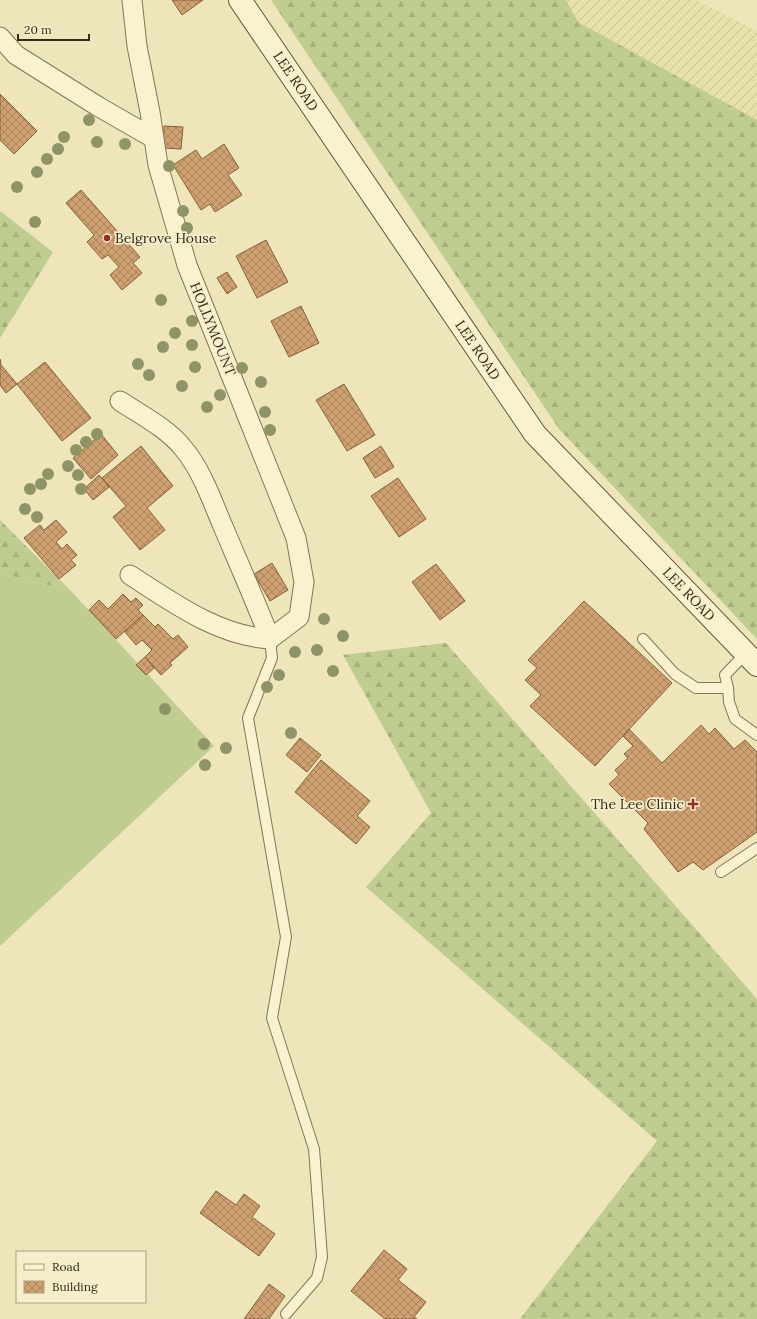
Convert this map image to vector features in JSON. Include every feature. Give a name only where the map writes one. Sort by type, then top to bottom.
[{"type":"street","name":"HOLLYMOUNT","points":[[132,0],[137,46],[150,112],[158,165],[187,265],[296,538],[304,582],[299,617],[270,639]]},
{"type":"street","name":"LEE ROAD","points":[[240,0],[535,434],[752,659]]},
{"type":"street","points":[[0,37],[16,55],[99,107],[153,138]]},
{"type":"street","points":[[120,401],[165,430],[184,448],[194,463],[260,611],[270,639],[242,635],[214,624],[185,610],[130,575]]},
{"type":"lane","points":[[270,639],[272,658],[248,718],[286,937],[272,1018],[314,1149],[322,1257],[317,1278],[286,1314]]},
{"type":"lane","points":[[643,639],[675,674],[696,688],[728,688]]},
{"type":"lane","points":[[752,659],[724,675],[728,688],[729,702],[735,718],[757,735]]},
{"type":"lane","points":[[720,872],[757,848]]},
{"type":"shaded area","points":[[566,0],[696,0],[757,31],[757,120],[578,22]]},
{"type":"green space","points":[[271,0],[566,0],[578,22],[757,120],[757,639],[559,429]]},
{"type":"green space","points":[[0,211],[53,252],[0,338]]},
{"type":"green space","points":[[0,520],[71,591],[0,573]]},
{"type":"green space","points":[[0,573],[71,591],[214,746],[0,946]]},
{"type":"green space","points":[[446,643],[757,999],[757,1319],[520,1319],[657,1141],[366,887],[431,813],[343,655]]},
{"type":"building","points":[[172,0],[203,0],[182,15]]},
{"type":"building","points":[[0,94],[37,131],[14,154],[0,140]]},
{"type":"building","points":[[164,126],[183,127],[181,149],[163,148]]},
{"type":"building","points":[[224,144],[239,168],[228,175],[242,195],[215,212],[210,204],[201,210],[173,165],[196,150],[202,159]]},
{"type":"building","name":"Belgrove House","points":[[81,190],[140,257],[133,263],[142,273],[122,290],[110,275],[119,267],[108,255],[102,259],[87,242],[94,235],[66,203]]},
{"type":"building","points":[[266,240],[288,282],[257,298],[236,256]]},
{"type":"building","points":[[227,272],[237,287],[227,294],[217,278]]},
{"type":"building","points":[[301,306],[319,343],[289,357],[271,321]]},
{"type":"building","points":[[0,359],[1,365],[17,384],[6,393],[0,385]]},
{"type":"building","points":[[45,362],[91,418],[62,441],[17,384]]},
{"type":"building","points":[[344,384],[375,435],[347,451],[316,400]]},
{"type":"building","points":[[101,434],[118,455],[91,479],[73,458]]},
{"type":"building","points":[[141,446],[173,486],[147,508],[165,530],[140,550],[113,517],[126,506],[102,478]]},
{"type":"building","points":[[381,446],[394,467],[375,478],[363,458]]},
{"type":"building","points":[[99,475],[109,487],[93,500],[84,489]]},
{"type":"building","points":[[398,478],[426,519],[399,537],[371,496]]},
{"type":"building","points":[[56,520],[67,532],[56,542],[62,549],[67,544],[77,555],[71,560],[76,565],[59,579],[24,538],[40,525],[44,530]]},
{"type":"building","points":[[272,563],[288,590],[270,601],[254,574]]},
{"type":"building","points":[[436,564],[465,601],[440,620],[412,582]]},
{"type":"building","points":[[123,594],[131,602],[136,598],[143,605],[138,610],[143,615],[116,639],[89,610],[99,600],[108,609]]},
{"type":"building","points":[[584,601],[672,683],[595,766],[530,706],[541,695],[525,680],[537,668],[528,660]]},
{"type":"building","points":[[143,615],[155,627],[158,624],[173,639],[178,635],[188,647],[170,663],[172,665],[161,675],[145,657],[152,650],[142,640],[136,645],[125,632]]},
{"type":"building","points":[[145,657],[154,668],[146,675],[136,665]]},
{"type":"building","name":"The Lee Clinic","points":[[701,725],[709,734],[715,728],[734,749],[745,740],[757,752],[757,832],[703,870],[693,862],[678,872],[644,829],[648,823],[609,784],[619,775],[615,770],[628,758],[624,754],[633,746],[623,736],[629,729],[662,763]]},
{"type":"building","points":[[300,738],[321,755],[307,772],[286,755]]},
{"type":"building","points":[[321,760],[370,801],[357,816],[370,827],[356,844],[295,792]]},
{"type":"building","points":[[216,1191],[236,1205],[244,1194],[260,1206],[252,1217],[275,1234],[259,1256],[200,1213]]},
{"type":"building","points":[[384,1250],[407,1269],[398,1280],[426,1302],[414,1317],[417,1319],[385,1319],[351,1291]]},
{"type":"building","points":[[269,1284],[285,1296],[269,1319],[244,1319]]},
{"type":"place","name":"Belgrove House","points":[[107,238]]},
{"type":"place","name":"The Lee Clinic","points":[[693,804]]}]
